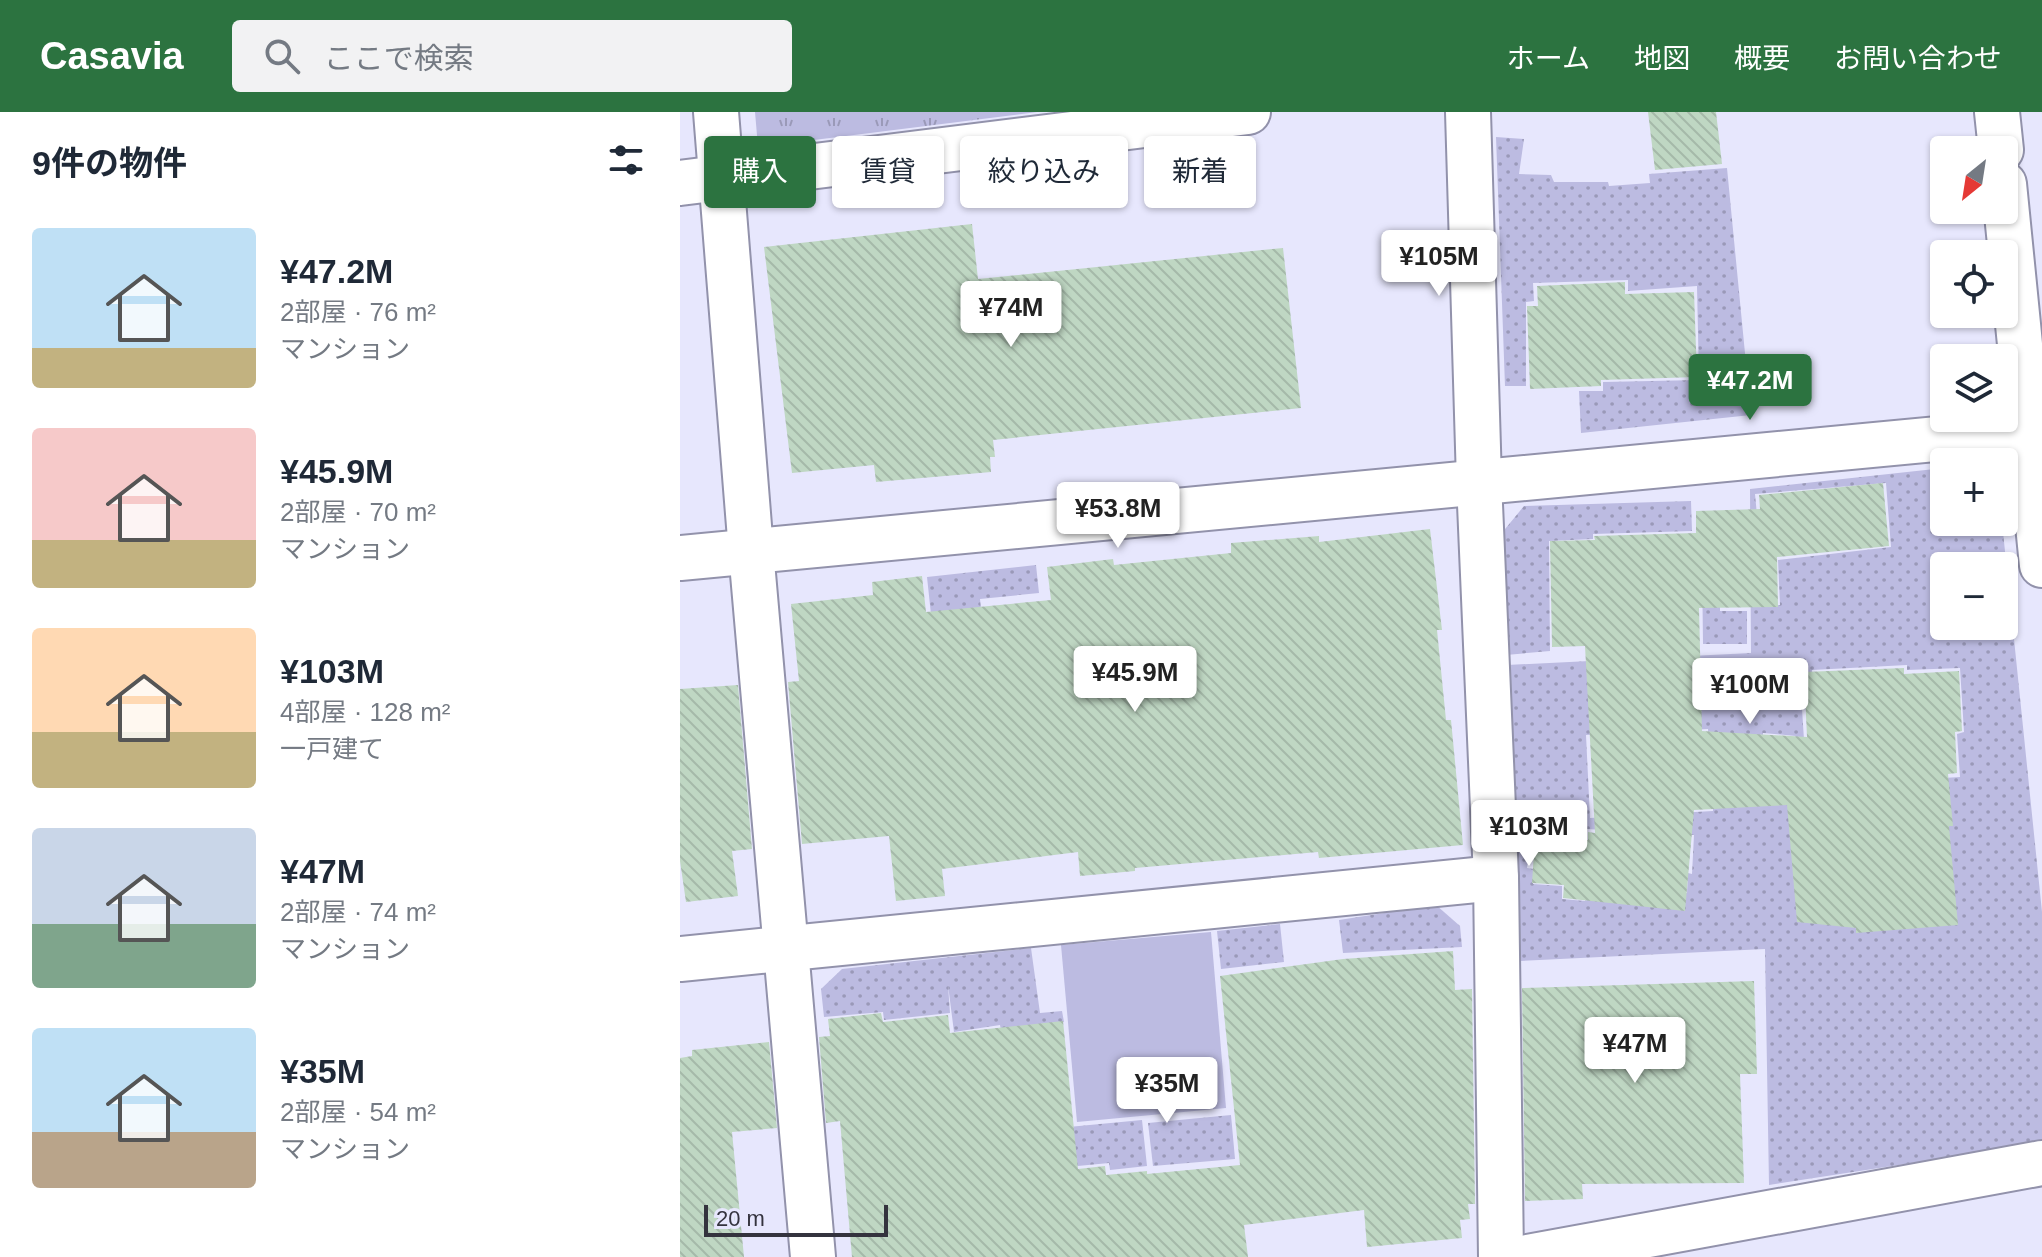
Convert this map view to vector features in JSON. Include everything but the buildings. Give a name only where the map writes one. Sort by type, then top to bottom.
[{"type":"street","points":[[716,112],[719,136]]},
{"type":"street","points":[[816,165],[1248,112]]},
{"type":"street","points":[[1468,112],[1479,481],[1496,878],[1501,1257]]},
{"type":"street","points":[[1997,112],[2000,136]]},
{"type":"street","points":[[680,183],[704,180]]},
{"type":"street","points":[[725,208],[751,551],[813,1257]]},
{"type":"street","points":[[2009,224],[2035,429],[2042,565]]},
{"type":"street","points":[[680,558],[2035,429]]},
{"type":"street","points":[[680,959],[1496,878]]},
{"type":"street","points":[[1528,1257],[2042,1163]]},
{"type":"green space","points":[[755,112],[1037,112],[816,140],[816,136],[757,136]]},
{"type":"green space","points":[[1496,137],[1524,139],[1519,174],[1551,175],[1554,182],[1608,182],[1609,186],[1650,183],[1649,174],[1727,168],[1751,415],[1581,433],[1579,391],[1603,391],[1603,382],[1699,380],[1697,286],[1628,291],[1628,280],[1533,283],[1534,301],[1526,302],[1526,386],[1505,386]]},
{"type":"green space","points":[[1930,470],[1930,536],[2003,536],[2005,552],[1930,552],[1930,640],[2014,640],[2042,912],[2042,1143],[1769,1185],[1765,949],[1520,961],[1507,665],[1751,653],[1750,489]],"holes":[[[1886,483],[1891,547],[1778,560],[1780,605],[1754,607],[1761,557],[1755,494]],[[1907,665],[1907,670],[1960,668],[1964,732],[1957,734],[1960,777],[1807,786],[1800,678],[1812,676],[1812,670]],[[1708,729],[1713,811],[1590,818],[1586,735]],[[1763,733],[1796,736],[1793,771],[1762,768]],[[1586,829],[1694,835],[1692,874],[1688,873],[1687,893],[1587,894],[1585,901],[1562,899],[1562,886],[1533,884],[1534,869],[1527,868],[1530,834],[1585,839]]]},
{"type":"green space","points":[[1691,501],[1692,531],[1593,534],[1593,539],[1549,541],[1550,651],[1506,655],[1501,534],[1524,506]]},
{"type":"green space","points":[[1702,563],[1720,564],[1720,611],[1747,611],[1747,644],[1703,644]]},
{"type":"green space","points":[[1036,565],[1039,593],[980,599],[986,656],[936,661],[927,577]]},
{"type":"green space","points":[[1436,905],[1460,926],[1462,947],[1343,953],[1339,920]]},
{"type":"green space","points":[[1280,924],[1284,962],[1221,969],[1217,931]]},
{"type":"green space","points":[[1211,932],[1226,1108],[1077,1122],[1061,945]]},
{"type":"green space","points":[[1031,948],[1040,1013],[1062,1011],[1064,1022],[1001,1030],[1000,1025],[954,1032],[948,985],[950,1013],[884,1020],[883,1012],[824,1017],[821,989],[842,969]]},
{"type":"green space","points":[[1231,1115],[1235,1159],[1153,1166],[1148,1123]]},
{"type":"green space","points":[[1142,1120],[1147,1166],[1110,1170],[1109,1163],[1036,1170],[1058,1128]]}]
